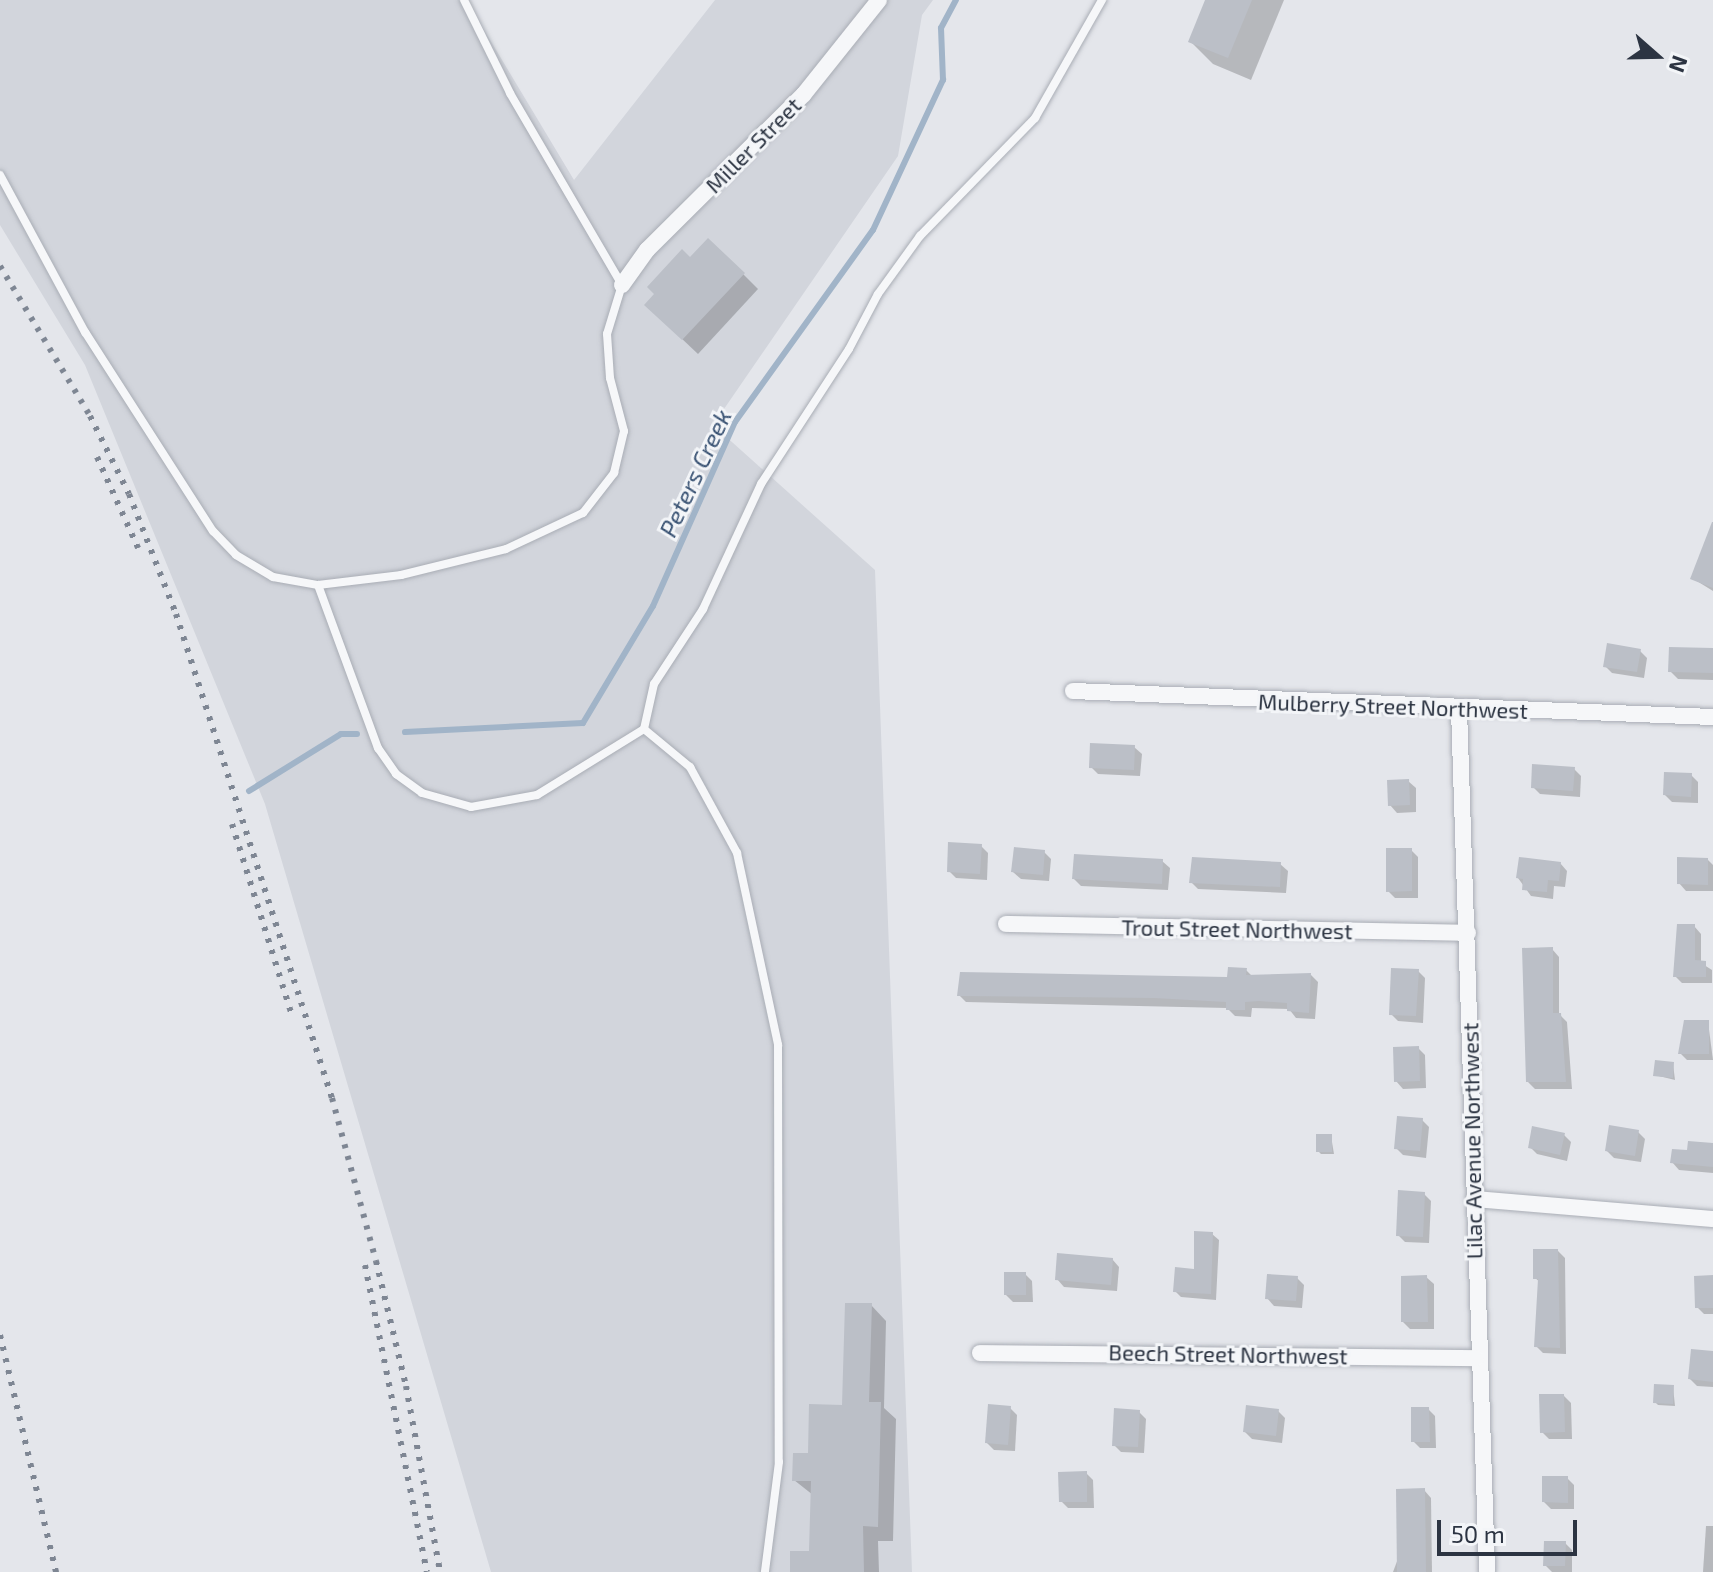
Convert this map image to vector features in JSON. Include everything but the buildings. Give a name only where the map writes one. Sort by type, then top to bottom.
[{"type":"street","name":"Miller Street","points":[[622,285],[647,250],[804,94],[879,0]]},
{"type":"street","name":"Mulberry Street Northwest","points":[[1073,691],[1713,717]]},
{"type":"street","name":"Lilac Avenue Northwest","points":[[1459,709],[1468,933],[1476,1358],[1487,1572]]},
{"type":"street","name":"Trout Street Northwest","points":[[1006,924],[1468,933]]},
{"type":"street","points":[[1474,1199],[1713,1219]]},
{"type":"street","name":"Beech Street Northwest","points":[[980,1353],[1476,1358]]},
{"type":"lane","points":[[0,175],[85,332],[213,531],[256,569],[318,585],[401,575],[506,549],[583,513],[602,493],[622,449],[624,431],[606,358],[612,309],[622,285],[510,93],[464,0]]},
{"type":"lane","points":[[318,585],[355,694],[386,762],[422,793],[471,807],[537,795],[644,729],[654,684],[703,609],[761,484],[849,349],[878,294],[920,236],[1035,118],[1102,0]]},
{"type":"lane","points":[[644,729],[690,767],[737,853],[778,1045],[779,1462],[765,1572]]},
{"type":"shaded area","points":[[0,0],[466,0],[574,180],[715,0],[933,0],[922,15],[898,156],[713,425],[875,570],[912,1572],[491,1572],[265,804],[85,365],[0,225]]},
{"type":"waterway","name":"Peters Creek","points":[[405,732],[583,723],[653,606],[735,422],[873,230],[943,80],[941,28],[956,0]]},
{"type":"waterway","name":"Peters Creek","points":[[249,791],[341,734],[357,734]]},
{"type":"railway","points":[[0,266],[90,416],[129,494],[176,614],[332,1098],[406,1386],[440,1572]]},
{"type":"railway","points":[[97,457],[138,548]]},
{"type":"railway","points":[[232,824],[292,1015]]},
{"type":"railway","points":[[365,1265],[427,1572]]},
{"type":"railway","points":[[0,1335],[56,1572]]}]
